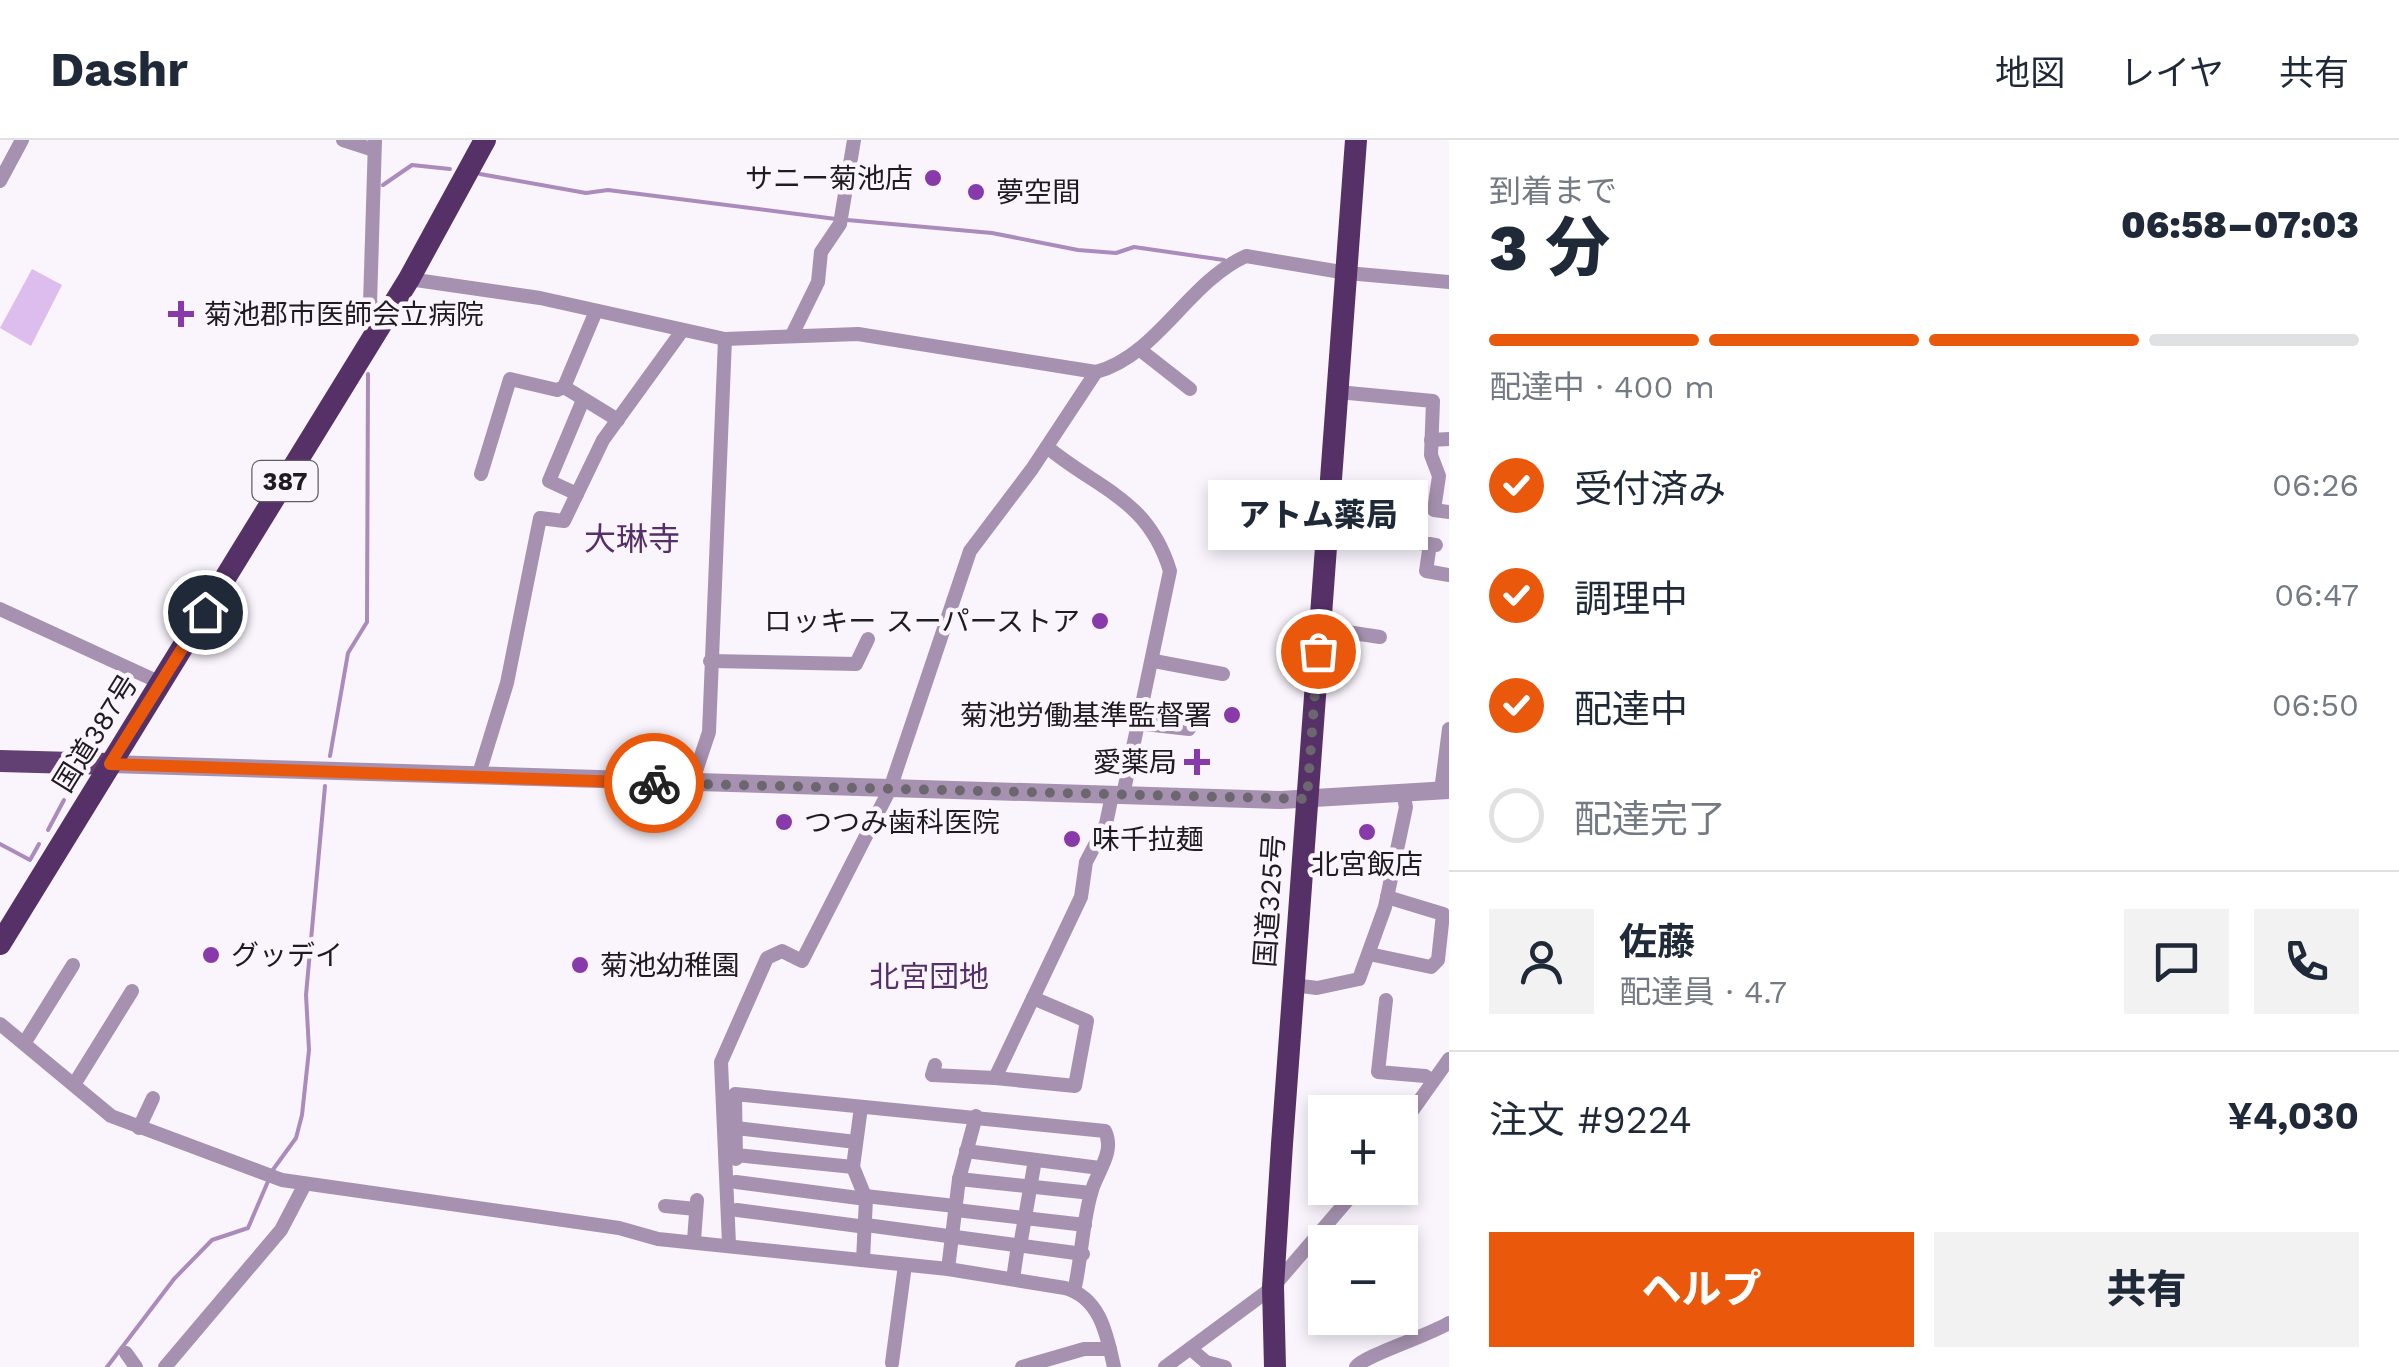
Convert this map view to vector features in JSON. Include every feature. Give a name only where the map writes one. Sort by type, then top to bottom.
[{"type":"highway","name":"国道387号","points":[[0,944],[385,318],[484,140]]},
{"type":"highway","name":"国道325号","points":[[1275,1367],[1273,1286],[1356,140]]},
{"type":"main road","points":[[0,761],[110,764]]},
{"type":"street","points":[[0,181],[22,140]]},
{"type":"street","points":[[343,140],[375,145],[370,304],[385,318]]},
{"type":"street","points":[[792,335],[818,282],[821,252],[840,224],[854,140]]},
{"type":"street","points":[[408,279],[596,311],[725,339],[858,334],[1096,372],[1125,360],[1208,280],[1246,256],[1347,273],[1449,282]]},
{"type":"street","points":[[481,474],[510,379],[557,390],[564,387],[596,311]]},
{"type":"street","points":[[478,777],[506,683],[540,518],[564,521],[618,420],[682,331]]},
{"type":"street","points":[[692,783],[709,732],[725,339]]},
{"type":"street","points":[[1138,349],[1190,388]]},
{"type":"street","points":[[733,1245],[722,1062],[767,958],[782,951],[802,960],[890,789],[970,551],[1047,447],[1096,372]]},
{"type":"street","points":[[564,387],[618,420]]},
{"type":"street","points":[[1338,392],[1433,401],[1431,456],[1439,476],[1434,510],[1449,512]]},
{"type":"street","points":[[577,494],[549,482],[583,400]]},
{"type":"street","points":[[1431,440],[1449,439]]},
{"type":"street","points":[[995,1078],[1081,897],[1086,862],[1117,795],[1154,661],[1170,571],[1160,540],[1115,490],[1047,447]]},
{"type":"street","points":[[1327,532],[1433,545],[1426,571],[1449,575]]},
{"type":"street","points":[[0,609],[160,684]]},
{"type":"street","points":[[1320,628],[1380,637]]},
{"type":"street","points":[[710,661],[856,664],[868,639]]},
{"type":"street","points":[[1154,661],[1222,674]]},
{"type":"street","points":[[1136,723],[1189,729]]},
{"type":"street","points":[[110,764],[1307,799],[1445,790],[1449,728]]},
{"type":"street","points":[[1294,985],[1352,984],[1359,979],[1387,897],[1406,807],[1403,793]]},
{"type":"street","points":[[1369,954],[1432,968],[1438,960],[1443,914],[1387,897]]},
{"type":"street","points":[[25,1042],[73,965]]},
{"type":"street","points":[[75,1083],[132,991]]},
{"type":"street","points":[[933,1075],[1076,1086],[1087,1021],[1032,998]]},
{"type":"street","points":[[1386,1000],[1378,1072],[1425,1076],[1433,1081]]},
{"type":"street","points":[[0,1024],[111,1116],[304,1186],[619,1228],[658,1239],[948,1269],[1074,1291],[1098,1313],[1114,1367]]},
{"type":"street","points":[[1418,1102],[1449,1059]]},
{"type":"street","points":[[733,1245],[735,1094],[1106,1132],[1110,1141],[1091,1193],[1074,1291]]},
{"type":"street","points":[[138,1128],[153,1098]]},
{"type":"street","points":[[861,1107],[853,1167],[866,1198],[863,1260]]},
{"type":"street","points":[[948,1269],[959,1179],[976,1116]]},
{"type":"street","points":[[736,1128],[856,1142]]},
{"type":"street","points":[[966,1151],[1100,1168]]},
{"type":"street","points":[[736,1156],[853,1167]]},
{"type":"street","points":[[1013,1279],[1035,1160]]},
{"type":"street","points":[[959,1179],[1091,1193]]},
{"type":"street","points":[[736,1182],[1085,1225]]},
{"type":"street","points":[[165,1367],[281,1230],[304,1186]]},
{"type":"street","points":[[665,1206],[696,1205],[694,1240]]},
{"type":"street","points":[[1165,1367],[1273,1286],[1343,1205]]},
{"type":"street","points":[[736,1210],[1082,1254]]},
{"type":"street","points":[[892,1363],[906,1265]]},
{"type":"street","points":[[1356,1367],[1364,1356],[1411,1344],[1449,1323]]},
{"type":"street","points":[[1022,1367],[1084,1350],[1110,1349]]},
{"type":"street","points":[[1192,1350],[1206,1362],[1225,1367]]},
{"type":"street","points":[[126,1353],[136,1367]]},
{"type":"shaded area","points":[[32,269],[62,285],[31,346],[0,328]]},
{"type":"waterway","points":[[383,185],[412,165],[450,169]]},
{"type":"waterway","points":[[480,174],[586,193],[608,190],[836,219]]},
{"type":"waterway","points":[[847,220],[992,233],[1078,250],[1116,253],[1134,247],[1224,260]]},
{"type":"waterway","points":[[330,756],[348,653],[367,622],[368,374]]},
{"type":"waterway","points":[[272,1171],[296,1138],[302,1115],[309,1050],[306,995],[325,786]]},
{"type":"waterway","points":[[48,830],[64,800]]},
{"type":"waterway","points":[[0,844],[30,860],[39,844]]},
{"type":"waterway","points":[[107,1367],[174,1279],[212,1240],[248,1228],[269,1179]]},
{"type":"way so far","points":[[654,783],[1307,799],[1318,651]]},
{"type":"place","name":"サニー菊池店","points":[[933,178]]},
{"type":"place","name":"夢空間","points":[[976,192]]},
{"type":"place","name":"菊池郡市医師会立病院","points":[[181,314]]},
{"type":"place","name":"ロッキー スーパーストア","points":[[1100,621]]},
{"type":"place","name":"アトム薬局","points":[[1318,651]]},
{"type":"place","name":"菊池労働基準監督署","points":[[1232,715]]},
{"type":"place","name":"愛薬局","points":[[1197,762]]},
{"type":"place","name":"つつみ歯科医院","points":[[784,822]]},
{"type":"place","name":"北宮飯店","points":[[1367,832]]},
{"type":"place","name":"味千拉麺","points":[[1072,839]]},
{"type":"place","name":"グッデイ","points":[[211,955]]},
{"type":"place","name":"菊池幼稚園","points":[[580,965]]},
{"type":"district","name":"大琳寺","points":[[632,539]]},
{"type":"district","name":"北宮団地","points":[[929,977]]},
{"type":"route","points":[[205,612],[110,764],[654,783]]}]
